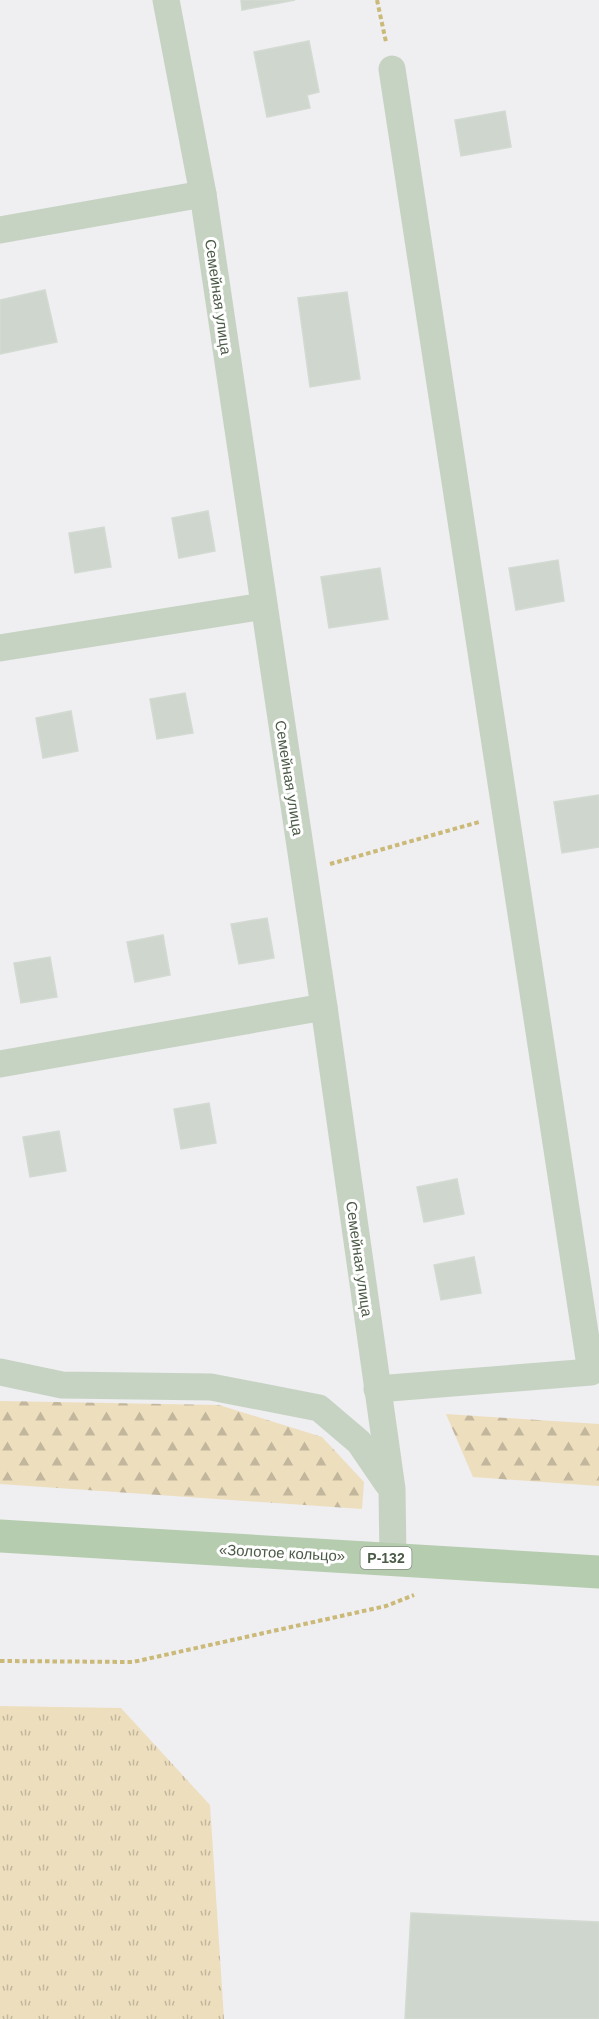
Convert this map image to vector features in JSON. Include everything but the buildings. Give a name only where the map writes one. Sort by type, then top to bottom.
[{"type":"main road","name":"«Золотое кольцо»","points":[[0,1536],[599,1572]]},
{"type":"street","name":"Семейная улица","points":[[166,0],[203,194],[324,1007],[392,1489],[393,1559]]},
{"type":"street","points":[[377,1389],[591,1372],[392,69]]},
{"type":"street","points":[[0,230],[203,194]]},
{"type":"street","points":[[0,648],[264,606]]},
{"type":"street","points":[[0,1064],[324,1007]]},
{"type":"street","points":[[0,1372],[62,1385],[210,1387],[319,1408],[360,1442],[392,1489]]},
{"type":"path","points":[[377,0],[392,69]]},
{"type":"path","points":[[303,871],[506,814]]},
{"type":"path","points":[[0,1661],[133,1662],[386,1606],[416,1594]]},
{"type":"green space","points":[[0,1401],[219,1405],[322,1437],[364,1482],[362,1509],[0,1484]]},
{"type":"green space","points":[[446,1414],[599,1424],[599,1486],[473,1477]]},
{"type":"green space","points":[[0,1706],[121,1708],[210,1805],[224,2019],[0,2019]]}]
